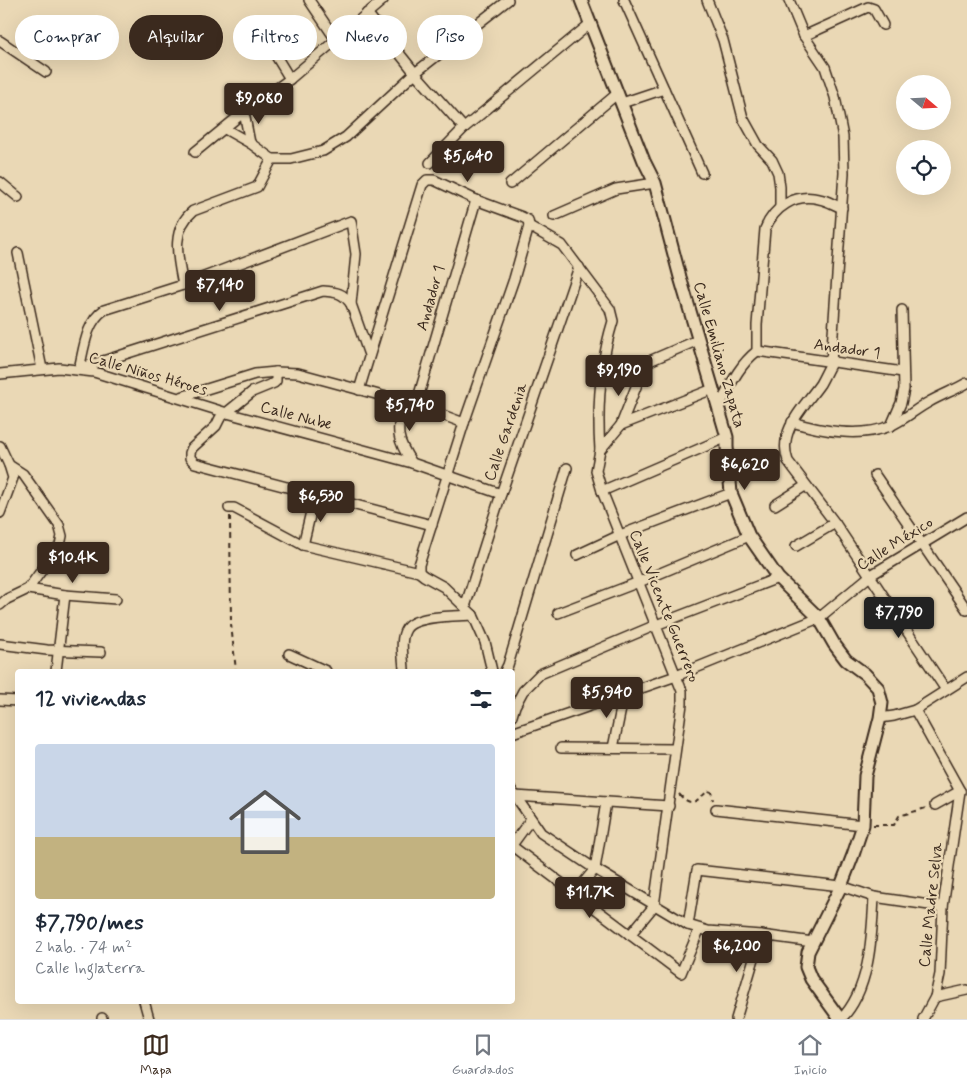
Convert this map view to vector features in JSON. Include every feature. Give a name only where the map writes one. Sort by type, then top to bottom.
[{"type":"street","points":[[309,0],[327,27]]},
{"type":"street","points":[[365,15],[383,0]]},
{"type":"street","points":[[225,129],[250,143],[272,159],[291,158],[323,151],[346,136],[415,73],[508,0]]},
{"type":"street","name":"Calle Emiliano Zapata","points":[[581,0],[644,161],[655,183],[727,437],[731,493],[750,536],[778,578],[818,618],[846,660],[865,674],[878,688],[882,703],[865,776],[863,825],[854,855],[841,886],[808,952],[806,967],[811,979],[841,1019]]},
{"type":"street","points":[[624,0],[702,173]]},
{"type":"street","points":[[707,0],[723,40],[743,118],[758,145],[772,160],[778,173],[780,207]]},
{"type":"street","points":[[788,0],[804,36],[824,67],[835,97],[843,137],[844,173],[831,363],[821,382],[792,422],[784,451],[788,461],[805,486],[835,523],[871,574],[946,690]]},
{"type":"street","points":[[804,36],[868,7],[874,9],[883,25]]},
{"type":"street","points":[[367,13],[415,73],[464,128]]},
{"type":"street","points":[[430,163],[464,128],[591,24]]},
{"type":"street","points":[[0,41],[46,72]]},
{"type":"street","points":[[195,152],[244,112],[290,79],[327,48]]},
{"type":"street","points":[[278,60],[290,79]]},
{"type":"street","points":[[510,184],[620,98],[664,89]]},
{"type":"street","points":[[244,112],[250,143]]},
{"type":"street","points":[[183,285],[177,250],[185,218],[193,211],[257,187],[272,159]]},
{"type":"street","name":"Calle Vicente Guerrero","points":[[369,355],[422,185],[427,180],[434,180],[476,200],[522,216],[528,220],[529,226],[562,245],[610,309],[613,321],[602,363],[598,423],[600,450],[596,471],[602,491],[682,691],[682,704],[670,782],[669,806],[654,906]]},
{"type":"street","points":[[0,182],[18,196]]},
{"type":"street","points":[[554,216],[616,189],[655,183]]},
{"type":"street","points":[[719,407],[737,372],[747,359],[757,351],[757,325],[765,229],[769,218],[780,207],[794,199],[807,197],[821,199],[842,208]]},
{"type":"street","name":"Andador 1","points":[[416,405],[476,200]]},
{"type":"street","points":[[79,369],[91,323],[96,315],[104,310],[183,285],[351,221],[356,254],[351,304]]},
{"type":"street","points":[[419,572],[419,565],[464,423],[514,278],[529,226]]},
{"type":"street","points":[[18,253],[42,369]]},
{"type":"street","name":"Calle Gardenia","points":[[465,607],[500,494],[579,267]]},
{"type":"street","points":[[79,369],[323,291],[344,295],[351,304],[369,355],[358,390]]},
{"type":"street","points":[[890,426],[901,403],[904,389],[902,310]]},
{"type":"street","points":[[600,450],[620,424],[647,362],[698,340]]},
{"type":"street","name":"Andador 1","points":[[757,351],[903,372]]},
{"type":"street","name":"Calle Niños Héroes","points":[[0,374],[42,369],[79,369],[181,397],[227,413]]},
{"type":"street","points":[[181,397],[255,374],[276,372],[298,373],[416,405],[464,423]]},
{"type":"street","points":[[276,372],[276,381],[274,383],[252,392],[220,418],[216,426],[192,448],[190,458],[195,463],[432,524]]},
{"type":"street","points":[[792,422],[836,432],[876,430],[890,426],[929,402],[967,383]]},
{"type":"street","points":[[620,424],[713,389]]},
{"type":"street","points":[[403,402],[398,438],[412,463]]},
{"type":"street","name":"Calle Nube","points":[[227,413],[412,463],[500,494]]},
{"type":"street","points":[[602,491],[727,437]]},
{"type":"street","points":[[0,446],[13,478],[0,513]]},
{"type":"street","points":[[0,605],[7,599],[28,589],[60,545],[62,536],[59,526],[23,474],[9,465]]},
{"type":"street","points":[[505,669],[567,468]]},
{"type":"street","points":[[875,475],[967,610]]},
{"type":"street","points":[[775,504],[805,486]]},
{"type":"street","points":[[577,555],[620,535],[731,493]]},
{"type":"street","points":[[303,545],[315,495]]},
{"type":"street","points":[[229,508],[234,508],[303,545],[419,572],[444,587],[472,615],[485,642],[492,669]]},
{"type":"street","name":"Calle México","points":[[515,731],[676,676],[818,618],[871,574],[967,517]]},
{"type":"street","points":[[796,546],[835,523]]},
{"type":"street","points":[[558,613],[750,536]]},
{"type":"street","points":[[515,706],[523,691],[540,674],[656,624],[778,578]]},
{"type":"street","points":[[28,589],[65,596],[116,599]]},
{"type":"street","points":[[56,669],[65,596]]},
{"type":"street","points":[[404,669],[403,641],[406,628],[416,620],[472,615]]},
{"type":"street","points":[[0,644],[101,652]]},
{"type":"street","points":[[289,654],[318,669]]},
{"type":"street","points":[[880,718],[915,710],[946,690],[966,681]]},
{"type":"street","points":[[613,748],[624,694]]},
{"type":"street","points":[[0,700],[15,702]]},
{"type":"street","points":[[915,710],[960,791],[935,805]]},
{"type":"street","points":[[561,748],[675,749]]},
{"type":"street","name":"Calle Madre Selva","points":[[923,1019],[935,997],[940,974],[944,907],[960,791]]},
{"type":"street","points":[[515,793],[669,806]]},
{"type":"street","points":[[515,795],[541,833],[654,906],[688,925],[699,930],[761,935],[813,942]]},
{"type":"street","points":[[575,893],[595,869],[606,802]]},
{"type":"street","points":[[716,809],[863,825]]},
{"type":"street","points":[[515,841],[531,819]]},
{"type":"street","points":[[515,847],[681,973],[699,930]]},
{"type":"street","points":[[688,925],[697,870],[841,886],[874,897],[944,907]]},
{"type":"street","points":[[841,1019],[852,1005],[868,962],[872,936],[874,897]]},
{"type":"street","points":[[630,935],[654,906]]},
{"type":"street","points":[[736,1019],[761,935]]},
{"type":"street","points":[[935,997],[967,990]]},
{"type":"street","points":[[145,1004],[149,1019]]},
{"type":"path","points":[[229,508],[231,624],[236,669]]},
{"type":"path","points":[[670,782],[683,798],[688,801],[694,802],[699,800],[706,792],[711,792],[716,809]]},
{"type":"path","points":[[863,825],[894,825],[899,816],[935,805]]}]
